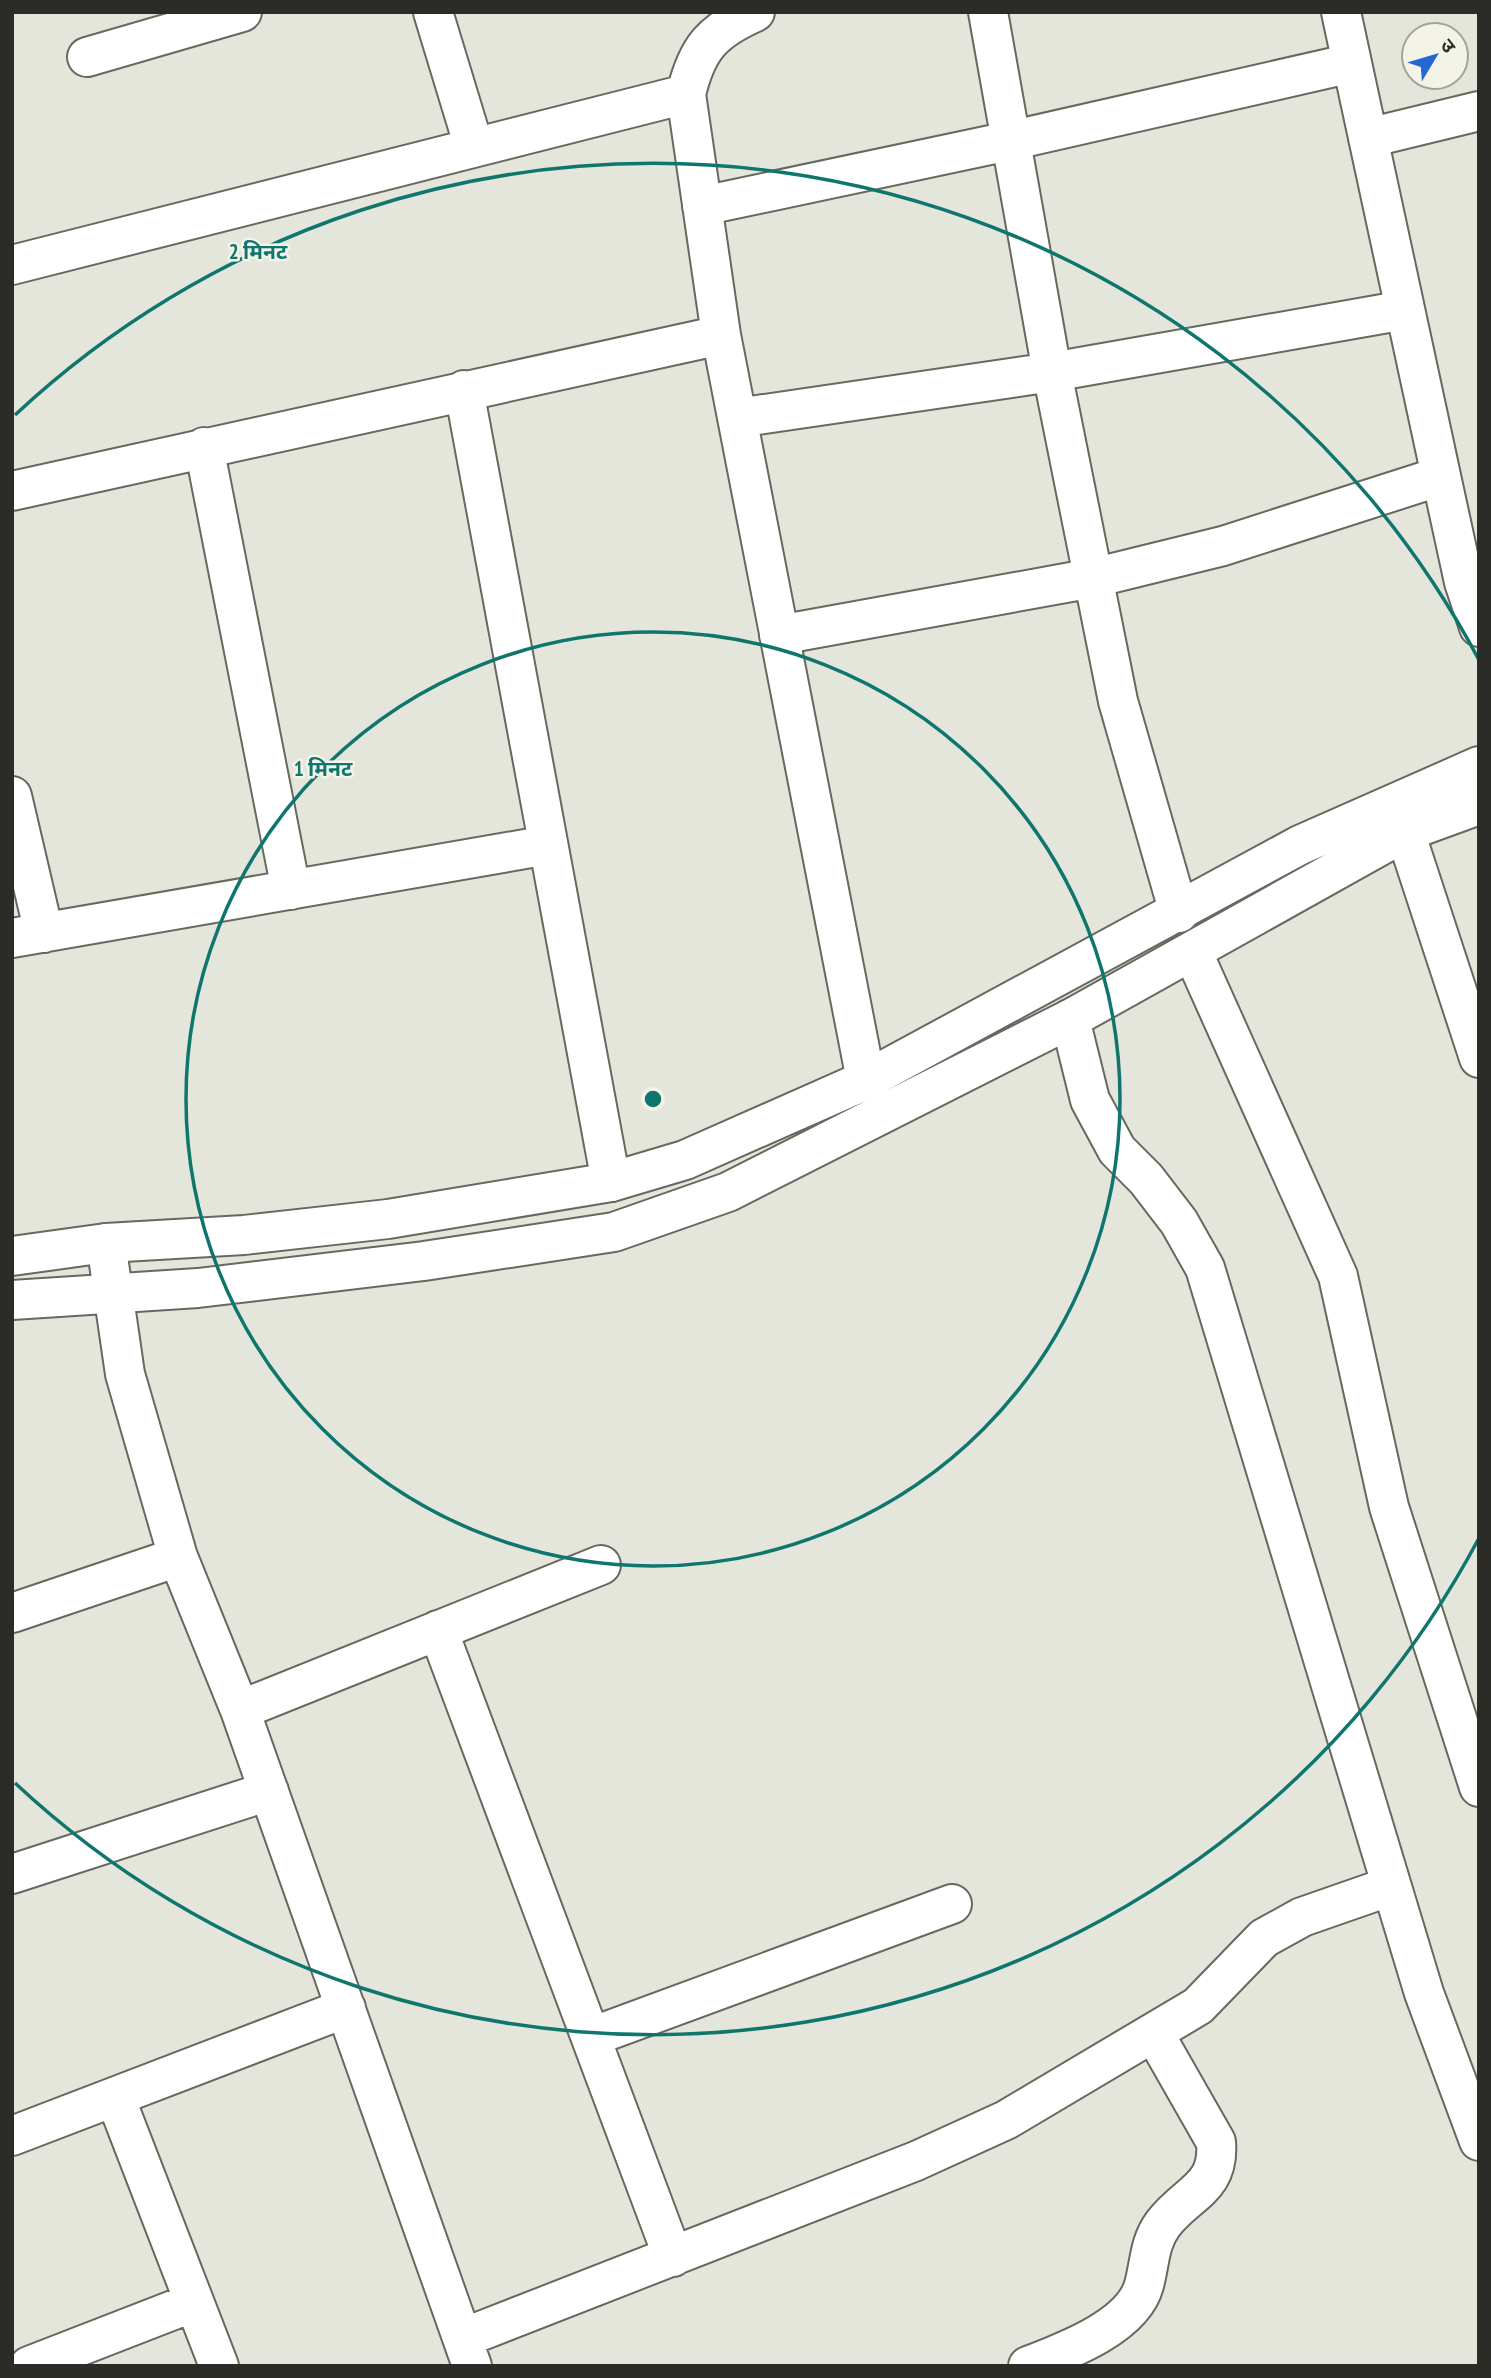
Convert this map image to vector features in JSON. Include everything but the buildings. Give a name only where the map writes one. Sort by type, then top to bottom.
[{"type":"street","points":[[87,57],[242,12]]},
{"type":"street","points":[[433,12],[474,147]]},
{"type":"street","points":[[755,12],[734,21],[706,42],[693,66],[686,94],[721,335],[866,1080]]},
{"type":"street","points":[[988,12],[1052,372],[1118,701],[1179,913]]},
{"type":"street","points":[[1341,12],[1464,582],[1479,627]]},
{"type":"street","points":[[702,206],[1009,141],[1352,63]]},
{"type":"street","points":[[12,265],[686,94]]},
{"type":"street","points":[[1368,138],[1479,111]]},
{"type":"street","points":[[737,418],[1052,372],[1405,310]]},
{"type":"street","points":[[12,491],[721,335]]},
{"type":"street","points":[[464,390],[611,1182]]},
{"type":"street","points":[[204,447],[291,890]]},
{"type":"street","points":[[779,635],[1093,578],[1223,546],[1441,476]]},
{"type":"street","points":[[12,1256],[106,1243],[244,1234],[388,1219],[611,1182],[685,1160],[866,1080],[1179,913],[1300,845],[1479,766]]},
{"type":"street","points":[[12,796],[28,936],[548,845]]},
{"type":"street","points":[[12,1300],[198,1288],[358,1269],[614,1232],[729,1192],[1070,1020],[1193,953],[1288,895],[1405,832],[1479,805]]},
{"type":"street","points":[[1405,832],[1479,1058]]},
{"type":"street","points":[[1193,953],[1338,1276],[1389,1507],[1479,1787]]},
{"type":"street","points":[[1070,1020],[1090,1100],[1117,1150],[1146,1179],[1179,1222],[1205,1268],[1424,1993],[1479,2141]]},
{"type":"street","points":[[106,1243],[124,1374],[178,1557],[240,1710],[467,2352],[673,2257],[916,2161],[1006,2120],[1156,2035],[1198,2006],[1264,1938],[1302,1917],[1391,1886]]},
{"type":"street","points":[[12,1613],[178,1557]]},
{"type":"street","points":[[240,1710],[601,1565]]},
{"type":"street","points":[[438,1630],[673,2257]]},
{"type":"street","points":[[12,1874],[269,1791]]},
{"type":"street","points":[[591,2037],[952,1904]]},
{"type":"street","points":[[12,2136],[346,2008]]},
{"type":"street","points":[[1028,2366],[1068,2351],[1106,2329],[1128,2311],[1144,2288],[1152,2243],[1158,2232],[1212,2176],[1217,2160],[1216,2142],[1156,2035]]},
{"type":"street","points":[[115,2097],[219,2366]]},
{"type":"street","points":[[29,2366],[194,2302]]}]
